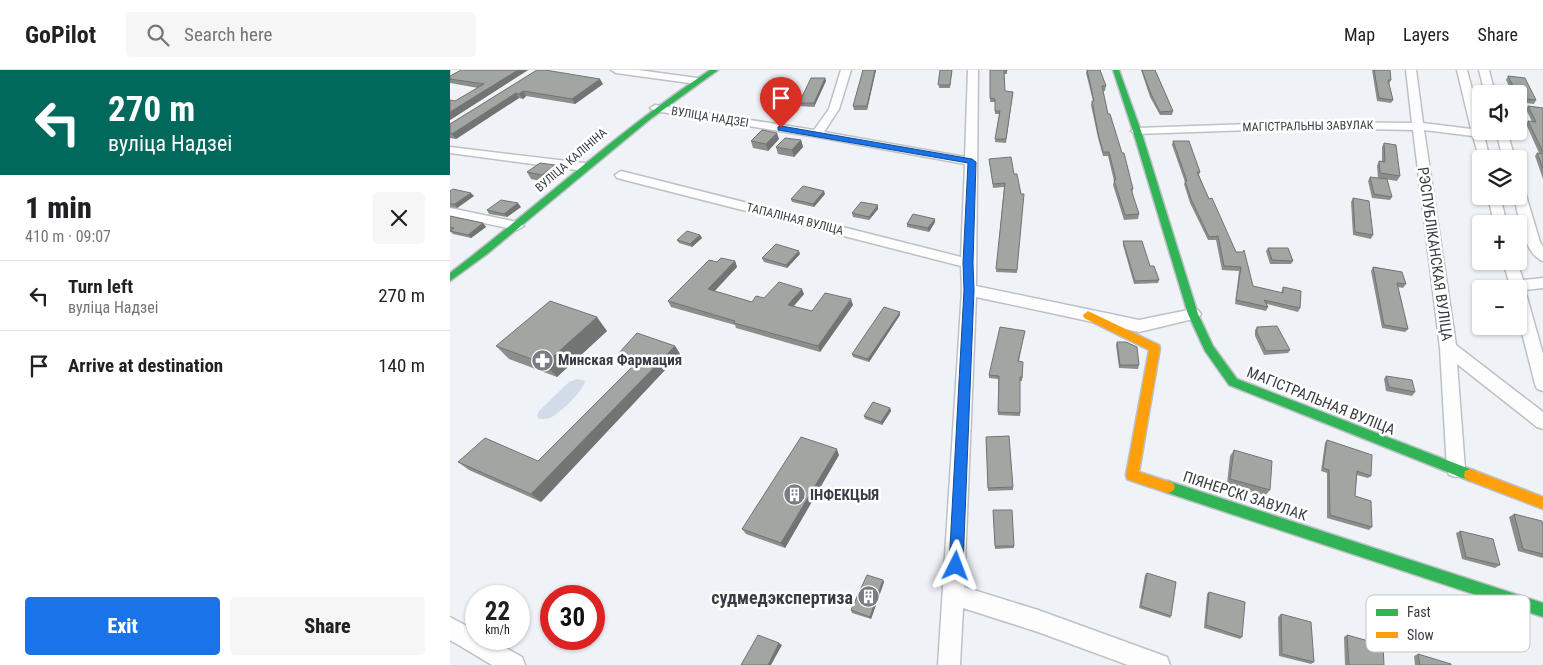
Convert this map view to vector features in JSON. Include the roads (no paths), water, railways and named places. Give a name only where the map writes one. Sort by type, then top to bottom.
[{"type":"street","points":[[450,75],[458,70]]},
{"type":"street","points":[[616,70],[697,81]]},
{"type":"street","name":"ВУЛІЦА КАЛІНІНА","points":[[450,278],[517,226],[655,108],[716,70]]},
{"type":"street","points":[[817,134],[834,109],[846,70]]},
{"type":"street","points":[[949,665],[969,290],[973,70]]},
{"type":"street","name":"МАГІСТРАЛЬНАЯ ВУЛІЦА","points":[[1116,70],[1137,131],[1193,314],[1209,348],[1233,382],[1543,503]]},
{"type":"street","name":"РЭСПУБЛІКАНСКАЯ ВУЛІЦА","points":[[1411,70],[1413,98],[1448,348],[1543,422]]},
{"type":"street","points":[[1462,70],[1472,112]]},
{"type":"street","points":[[1484,70],[1488,85]]},
{"type":"street","name":"ВУЛІЦА НАДЗЕІ","points":[[655,108],[817,134],[972,162]]},
{"type":"street","name":"МАГІСТРАЛЬНЫ ЗАВУЛАК","points":[[1137,131],[1305,124],[1418,126],[1452,128],[1472,132]]},
{"type":"street","points":[[450,150],[584,167]]},
{"type":"street","name":"ТАПАЛІНАЯ ВУЛІЦА","points":[[621,175],[968,263]]},
{"type":"street","points":[[1523,205],[1533,243],[1543,256]]},
{"type":"street","points":[[450,212],[517,226]]},
{"type":"street","points":[[1527,287],[1543,283]]},
{"type":"street","points":[[969,290],[1139,326],[1193,314]]},
{"type":"street","name":"ПІЯНЕРСКІ ЗАВУЛАК","points":[[1088,315],[1155,348],[1132,475],[1497,595]]},
{"type":"street","points":[[1527,323],[1543,384]]},
{"type":"street","points":[[1448,348],[1456,469]]},
{"type":"street","points":[[953,594],[1038,621],[1159,665]]},
{"type":"street","name":"ПІЯНЕРСКІ ЗАВУЛАК","points":[[1530,606],[1543,610]]},
{"type":"street","points":[[450,628],[514,665]]},
{"type":"place","name":"Минская Фармация","points":[[542,360]]},
{"type":"place","name":"ІНФЕКЦЫЯ","points":[[794,495]]},
{"type":"place","name":"судмедэкспертиза","points":[[869,597]]}]
